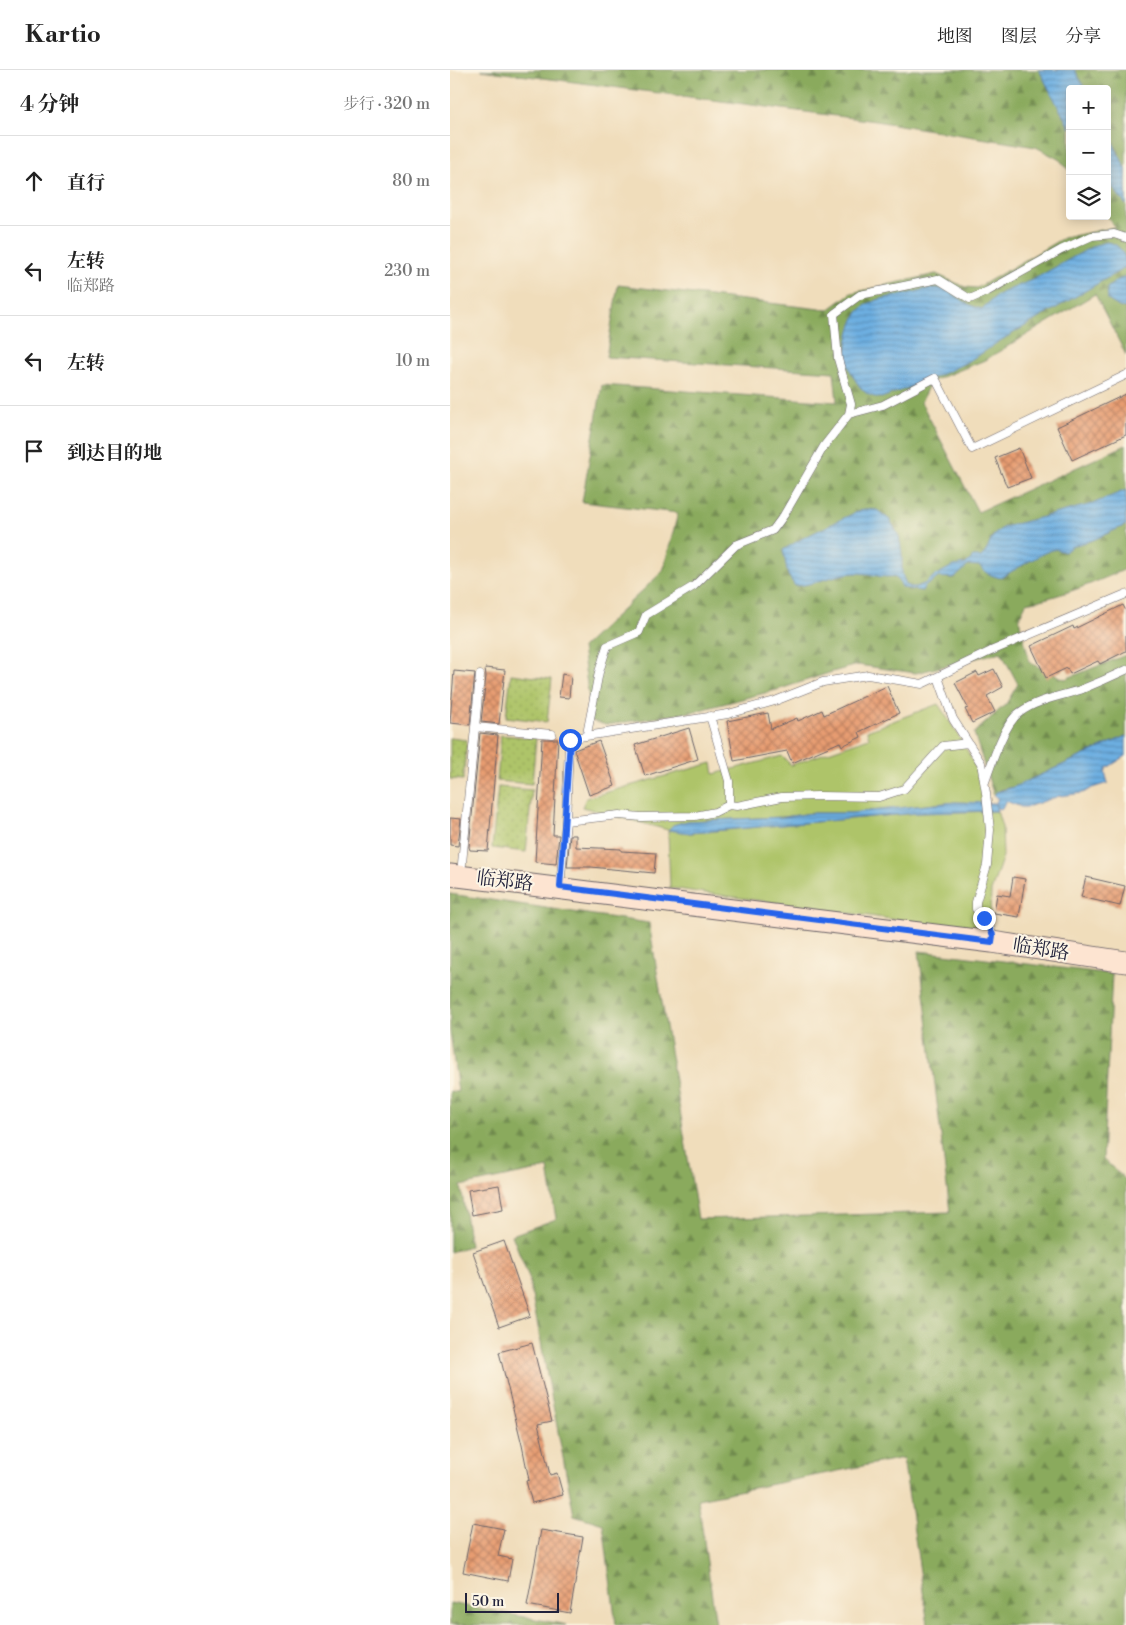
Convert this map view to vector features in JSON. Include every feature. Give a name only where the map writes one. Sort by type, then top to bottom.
[{"type":"main road","name":"临郑路","points":[[455,875],[992,942],[1126,962]]},
{"type":"lane","points":[[587,734],[599,672],[607,646],[639,632],[646,614],[694,586],[736,545],[773,530],[784,515],[824,446],[849,414],[852,404],[838,359],[834,314],[860,295],[938,279],[970,299],[1061,250],[1092,236],[1114,234],[1126,238]]},
{"type":"lane","points":[[849,414],[882,405],[935,378],[972,449],[1126,375]]},
{"type":"lane","points":[[560,887],[566,821],[569,742],[573,738],[587,734],[728,714],[775,700],[823,682],[868,675],[922,684],[991,651],[1126,594]]},
{"type":"lane","points":[[985,784],[992,761],[1005,732],[1018,714],[1043,701],[1082,689],[1126,670]]},
{"type":"lane","points":[[455,875],[480,675]]},
{"type":"lane","points":[[938,677],[953,719],[981,763],[990,830],[987,865],[976,902],[976,909],[984,918],[993,935],[992,942]]},
{"type":"lane","points":[[710,716],[729,781],[729,805]]},
{"type":"lane","points":[[475,727],[552,734]]},
{"type":"lane","points":[[566,821],[619,816],[695,816],[715,812],[729,805],[737,806],[782,797],[880,797],[904,789],[943,746],[968,743]]},
{"type":"green space","points":[[481,70],[1126,70],[1126,355],[1095,294],[985,360],[930,382],[921,402],[978,512],[1126,445],[1126,569],[1089,585],[1026,603],[1019,619],[1030,663],[1065,679],[1126,655],[1126,736],[1014,787],[1000,790],[994,796],[974,733],[1006,704],[1018,684],[1001,652],[916,673],[858,665],[780,689],[692,712],[606,725],[592,721],[582,648],[663,571],[678,513],[582,502],[602,385],[837,402],[834,372],[606,357],[618,285],[828,310],[851,293],[936,274],[965,287],[977,288],[1063,238],[1115,227],[1110,220],[1111,85],[1066,85],[1066,167],[1060,160],[1036,147],[875,121]]},
{"type":"green space","points":[[511,674],[552,679],[547,722],[506,717]]},
{"type":"green space","points":[[938,704],[960,738],[975,767],[983,793],[981,803],[955,802],[851,813],[812,813],[784,817],[688,821],[673,825],[690,833],[917,813],[997,811],[1002,827],[1003,856],[991,891],[990,915],[976,931],[670,888],[668,830],[582,807],[586,798],[712,763],[714,774],[782,756],[791,765],[869,738],[867,731]]},
{"type":"green space","points":[[501,735],[536,738],[532,784],[497,781]]},
{"type":"green space","points":[[450,738],[467,740],[463,780],[450,779]]},
{"type":"green space","points":[[498,787],[532,790],[526,852],[492,848]]},
{"type":"green space","points":[[450,894],[649,923],[698,1219],[950,1212],[919,951],[1112,974],[1103,1159],[1126,1180],[1126,1625],[928,1625],[903,1458],[698,1499],[716,1625],[616,1625],[603,1524],[574,1515],[528,1275],[512,1235],[556,1219],[548,1168],[461,1186],[470,1246],[450,1252],[450,1091],[458,1092],[450,1031]]},
{"type":"green space","points":[[450,1603],[567,1625],[450,1625]]},
{"type":"water","points":[[1039,70],[1075,70],[1083,85],[1066,85],[1066,121]]},
{"type":"water","points":[[1111,138],[1126,169],[1126,205],[1111,185]]},
{"type":"water","points":[[1107,242],[1119,247],[1125,258],[1126,267],[957,367],[881,398],[866,393],[859,386],[847,364],[846,350],[854,320],[860,310],[876,300],[937,288],[982,309],[997,295],[1034,279],[1095,245]]},
{"type":"water","points":[[1126,276],[1126,308],[1119,307],[1108,300],[1107,288]]},
{"type":"water","points":[[1126,490],[1126,525],[1093,540],[1072,546],[1065,552],[1055,549],[1044,553],[1000,578],[988,574],[979,566],[969,565],[952,578],[939,577],[924,587],[922,591],[903,588],[895,576],[885,577],[861,573],[848,574],[795,586],[788,575],[783,550],[803,538],[864,509],[877,510],[890,520],[899,536],[902,554],[902,574],[906,584],[910,587],[916,587],[953,566],[966,564],[973,557],[981,557],[994,535],[1004,527],[1092,504]]},
{"type":"water","points":[[1126,736],[1126,756],[1107,768],[1105,772],[1108,783],[1083,793],[1059,796],[1027,807],[1021,807],[1006,801],[1002,809],[997,808],[996,802],[998,799],[994,796],[996,792],[1014,787]]},
{"type":"water","points":[[955,802],[995,803],[997,811],[917,813],[690,833],[668,830],[673,825],[687,821],[784,817],[812,813],[851,813]]},
{"type":"building","points":[[1126,394],[1126,435],[1072,460],[1057,427]]},
{"type":"building","points":[[1019,448],[1031,478],[1007,487],[995,458]]},
{"type":"building","points":[[1123,605],[1126,611],[1126,651],[1100,664],[1098,661],[1070,674],[1067,668],[1046,678],[1031,646],[1073,626],[1074,629]]},
{"type":"building","points":[[485,668],[505,670],[499,724],[481,722],[486,676]]},
{"type":"building","points":[[994,669],[1003,687],[987,696],[995,712],[972,723],[965,709],[968,708],[955,683],[977,672],[979,676]]},
{"type":"building","points":[[454,671],[475,673],[470,725],[450,723]]},
{"type":"building","points":[[562,674],[571,676],[569,698],[559,697]]},
{"type":"building","points":[[887,686],[899,713],[859,732],[861,737],[842,746],[840,742],[792,763],[787,751],[734,761],[727,721],[768,713],[771,729],[797,718],[798,721],[822,710],[824,715]]},
{"type":"building","points":[[689,728],[698,759],[645,776],[635,745]]},
{"type":"building","points":[[480,733],[498,735],[488,851],[470,850],[469,847]]},
{"type":"building","points":[[542,739],[558,739],[553,835],[559,835],[556,864],[535,862]]},
{"type":"building","points":[[599,741],[615,786],[589,795],[574,750]]},
{"type":"building","points":[[450,818],[461,819],[458,846],[450,845]]},
{"type":"building","points":[[570,835],[576,835],[576,847],[656,853],[654,873],[591,867],[567,867]]},
{"type":"building","points":[[1013,877],[1025,879],[1019,917],[994,913],[997,894],[1010,896]]},
{"type":"building","points":[[1086,877],[1125,886],[1120,906],[1081,897]]},
{"type":"building","points":[[499,1185],[503,1209],[472,1215],[468,1190]]},
{"type":"building","points":[[504,1241],[530,1316],[499,1327],[473,1252]]},
{"type":"building","points":[[532,1343],[552,1421],[538,1424],[550,1475],[557,1473],[563,1495],[532,1503],[526,1481],[529,1480],[522,1445],[499,1352]]},
{"type":"building","points":[[473,1523],[504,1529],[498,1556],[512,1559],[508,1581],[463,1572]]},
{"type":"building","points":[[541,1530],[583,1537],[570,1613],[527,1605]]},
{"type":"route","points":[[570,740],[566,821],[560,887],[992,942],[993,935],[984,918]]}]
